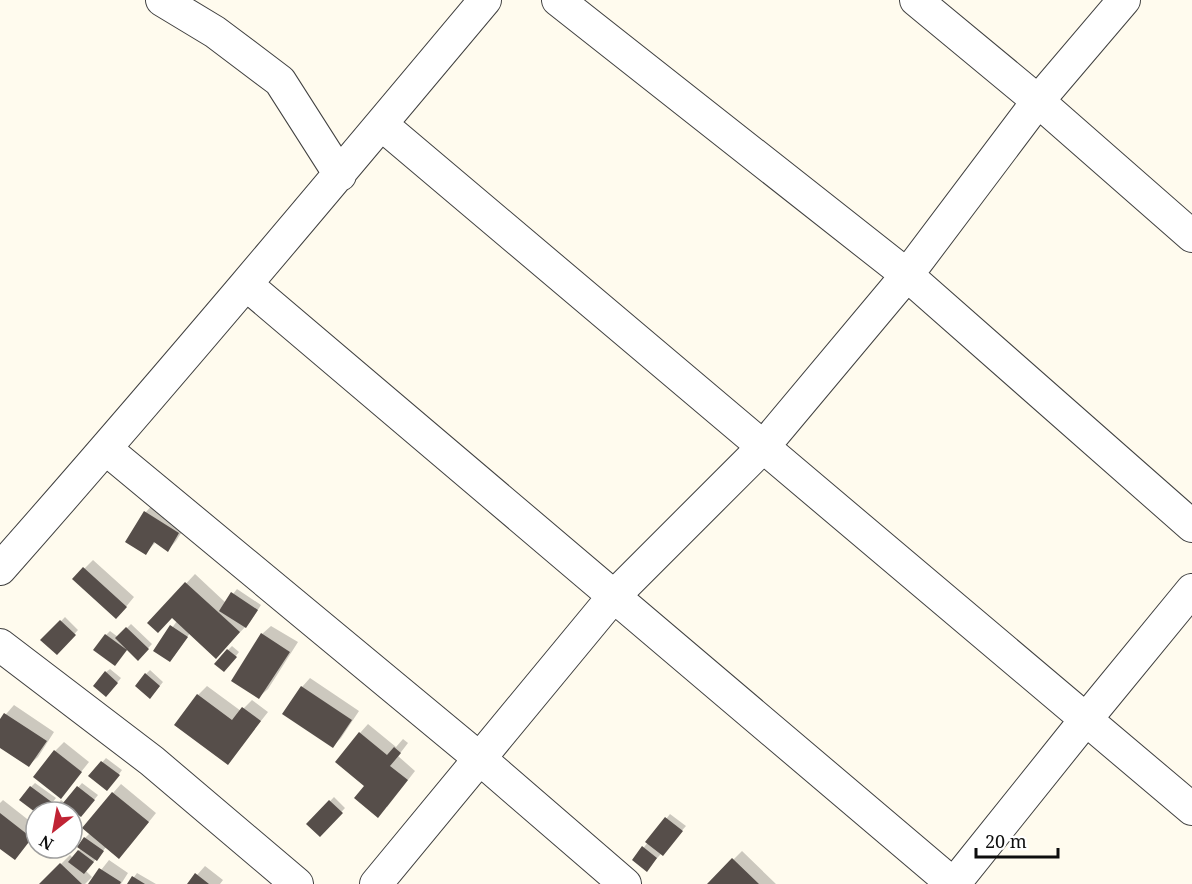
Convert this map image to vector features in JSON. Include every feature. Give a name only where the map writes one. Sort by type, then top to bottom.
[{"type":"street","points":[[162,0],[215,32],[280,81],[340,175]]},
{"type":"street","points":[[0,568],[247,285],[486,0]]},
{"type":"street","points":[[558,0],[907,274],[1192,526]]},
{"type":"street","points":[[916,0],[1038,100],[1192,236]]},
{"type":"street","points":[[376,884],[613,597],[763,447],[907,274],[1038,100],[1124,0]]},
{"type":"street","points":[[381,124],[1192,809]]},
{"type":"street","points":[[247,285],[954,884],[1192,590]]},
{"type":"street","points":[[106,449],[479,758],[625,884]]},
{"type":"street","points":[[0,645],[152,761],[297,884]]},
{"type":"building","points":[[144,511],[179,533],[168,552],[154,542],[146,555],[125,542]]},
{"type":"building","points":[[83,567],[127,607],[116,619],[72,579]]},
{"type":"building","points":[[185,582],[240,632],[216,659],[172,618],[158,633],[147,623]]},
{"type":"building","points":[[231,592],[258,610],[246,628],[219,611]]},
{"type":"building","points":[[60,620],[76,635],[57,655],[40,640]]},
{"type":"building","points":[[170,625],[188,637],[170,662],[153,651]]},
{"type":"building","points":[[126,627],[149,649],[138,661],[115,638]]},
{"type":"building","points":[[261,633],[290,652],[259,699],[231,681]]},
{"type":"building","points":[[105,634],[127,650],[115,666],[93,650]]},
{"type":"building","points":[[227,649],[237,657],[224,672],[214,664]]},
{"type":"building","points":[[105,671],[118,683],[106,697],[93,686]]},
{"type":"building","points":[[145,673],[160,686],[150,699],[135,686]]},
{"type":"building","points":[[301,686],[352,720],[333,748],[282,714]]},
{"type":"building","points":[[197,694],[232,720],[242,707],[261,721],[228,765],[174,725]]},
{"type":"building","points":[[4,713],[47,741],[29,767],[0,748],[0,719]]},
{"type":"building","points":[[359,732],[387,755],[394,747],[401,753],[390,766],[408,780],[378,818],[354,798],[364,786],[335,762]]},
{"type":"building","points":[[54,750],[82,772],[61,799],[33,777]]},
{"type":"building","points":[[101,761],[120,775],[107,791],[88,776]]},
{"type":"building","points":[[30,786],[49,800],[24,800],[24,804],[19,800]]},
{"type":"building","points":[[77,786],[95,800],[84,813],[84,800],[65,800]]},
{"type":"building","points":[[112,792],[149,822],[119,859],[84,830],[84,826]]},
{"type":"building","points":[[329,800],[343,813],[320,837],[306,824]]},
{"type":"building","points":[[0,813],[24,832],[24,848],[15,860],[0,849]]},
{"type":"building","points":[[665,817],[683,831],[663,856],[645,842]]},
{"type":"building","points":[[84,837],[104,851],[97,861],[84,852]]},
{"type":"building","points":[[642,846],[657,858],[647,872],[632,860]]},
{"type":"building","points":[[84,854],[94,862],[84,874],[68,862],[84,860]]},
{"type":"building","points":[[732,858],[759,884],[707,884]]},
{"type":"building","points":[[60,863],[82,884],[39,884]]},
{"type":"building","points":[[99,868],[121,882],[120,884],[88,884]]},
{"type":"building","points":[[195,873],[209,884],[187,884]]},
{"type":"building","points":[[132,876],[145,884],[127,884]]}]
